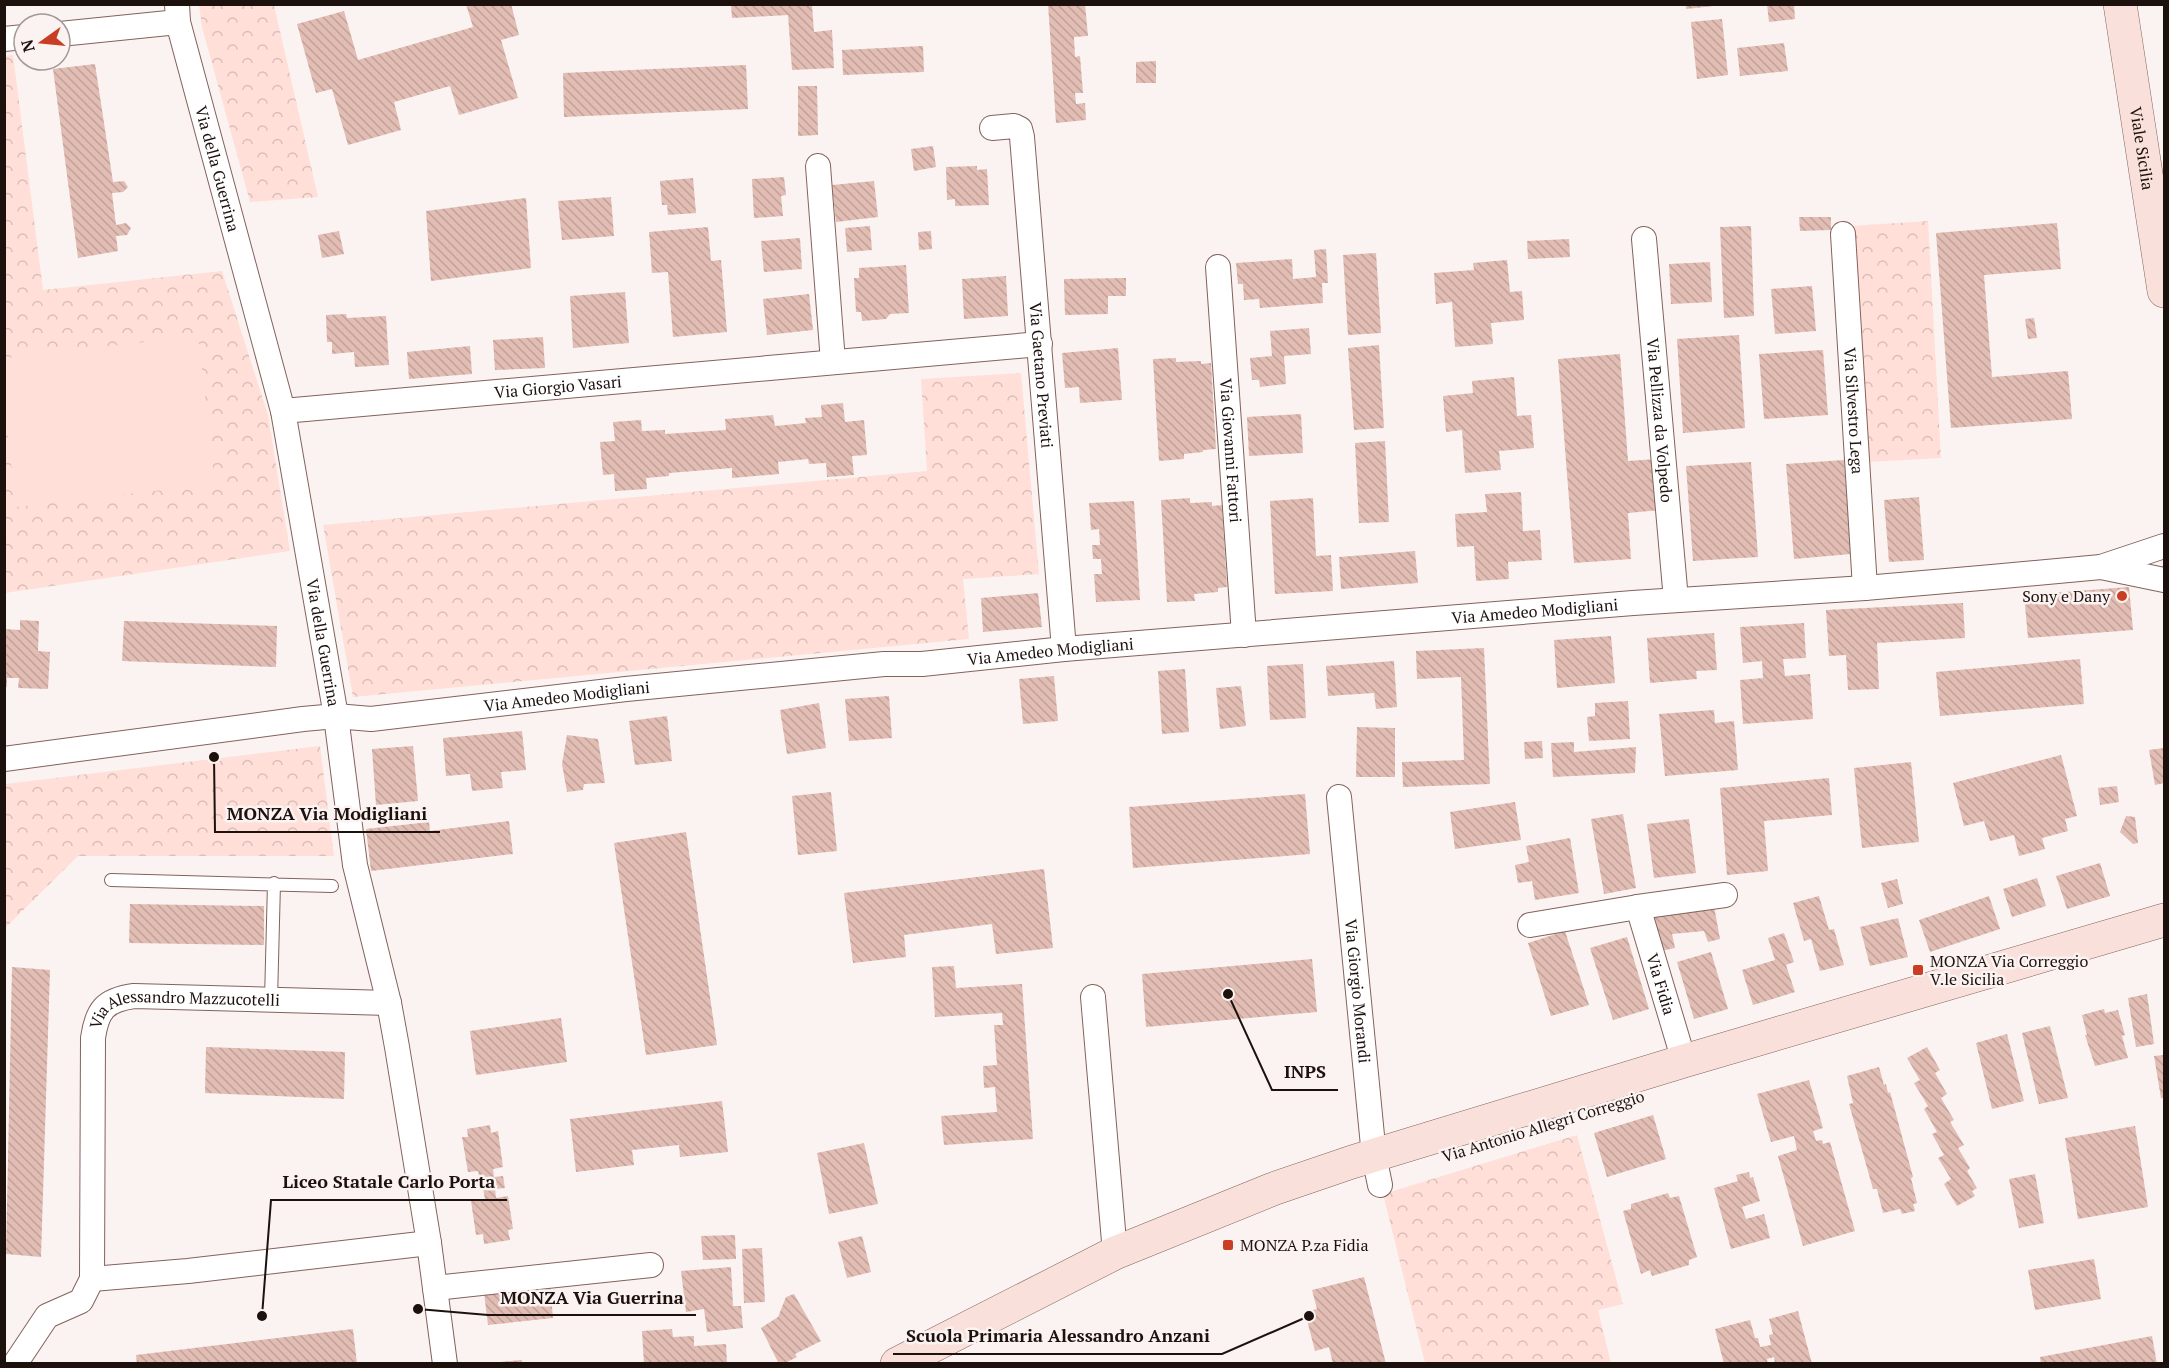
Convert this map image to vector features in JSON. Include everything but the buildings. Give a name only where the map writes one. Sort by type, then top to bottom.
[{"type":"street","name":"Viale Sicilia","points":[[2120,4],[2164,291]]},
{"type":"street","points":[[72,32],[178,13]]},
{"type":"street","name":"Via della Guerrina","points":[[178,13],[283,411],[336,716],[355,866],[389,1003],[429,1243],[445,1364]]},
{"type":"street","name":"Via Gaetano Previati","points":[[992,128],[1014,126],[1020,129],[1022,137],[1064,649]]},
{"type":"street","points":[[818,166],[833,362]]},
{"type":"street","name":"Via Silvestro Lega","points":[[1843,234],[1865,588]]},
{"type":"street","name":"Via Pellizza da Volpedo","points":[[1644,239],[1676,600]]},
{"type":"street","name":"Via Giovanni Fattori","points":[[1218,267],[1244,635]]},
{"type":"street","name":"Via Giorgio Vasari","points":[[283,411],[1040,344]]},
{"type":"street","name":"Via Amedeo Modigliani","points":[[4,759],[336,716],[371,719],[626,689],[1064,649],[1676,600],[1865,588],[2101,567],[2164,546]]},
{"type":"street","name":"Via Amedeo Modigliani","points":[[2101,567],[2164,580]]},
{"type":"street","name":"Via Giorgio Morandi","points":[[1338,797],[1378,1172]]},
{"type":"street","points":[[1530,925],[1725,895]]},
{"type":"street","name":"Via Fidia","points":[[1638,907],[1684,1061]]},
{"type":"street","name":"Via Antonio Allegri Correggio","points":[[941,1364],[1106,1280],[1189,1242],[1322,1192],[1684,1061],[2164,920]]},
{"type":"street","name":"Via Antonio Allegri Correggio","points":[[897,1364],[1115,1253],[1222,1208],[1318,1173],[1378,1172],[2164,938]]},
{"type":"street","name":"Via Alessandro Mazzucotelli","points":[[92,1279],[93,1038],[95,1021],[102,1010],[117,998],[134,996],[389,1003]]},
{"type":"street","points":[[1093,997],[1115,1253]]},
{"type":"street","points":[[15,1364],[47,1316],[81,1301],[88,1292],[92,1279],[188,1271],[429,1243]]},
{"type":"street","points":[[435,1287],[651,1265]]},
{"type":"lane","points":[[111,880],[332,886]]},
{"type":"lane","points":[[271,1000],[274,883]]},
{"type":"green space","points":[[199,5],[274,5],[318,197],[250,202],[202,27]]},
{"type":"green space","points":[[12,55],[12,72],[15,72],[43,290],[222,271],[268,415],[290,551],[5,593],[4,56]]},
{"type":"green space","points":[[1928,221],[1941,458],[1869,462],[1851,226]]},
{"type":"green space","points":[[198,336],[215,484],[16,507],[5,411],[5,358]]},
{"type":"green space","points":[[1021,373],[1039,574],[963,579],[969,639],[353,697],[323,525],[927,471],[921,379]]},
{"type":"green space","points":[[320,746],[334,856],[78,856],[5,928],[5,784]]},
{"type":"green space","points":[[1577,1135],[1623,1304],[1598,1310],[1611,1363],[1425,1363],[1383,1194]]},
{"type":"place","name":"Sony e Dany","points":[[2122,596]]},
{"type":"place","name":"MONZA Via Modigliani","points":[[214,757]]},
{"type":"place","name":"MONZA Via Correggio V.le Sicilia","points":[[1918,970]]},
{"type":"place","name":"INPS","points":[[1228,994]]},
{"type":"place","name":"MONZA P.za Fidia","points":[[1228,1245]]},
{"type":"place","name":"MONZA Via Guerrina","points":[[418,1309]]},
{"type":"place","name":"Liceo Statale Carlo Porta","points":[[262,1316]]},
{"type":"place","name":"Scuola Primaria Alessandro Anzani","points":[[1309,1316]]}]
